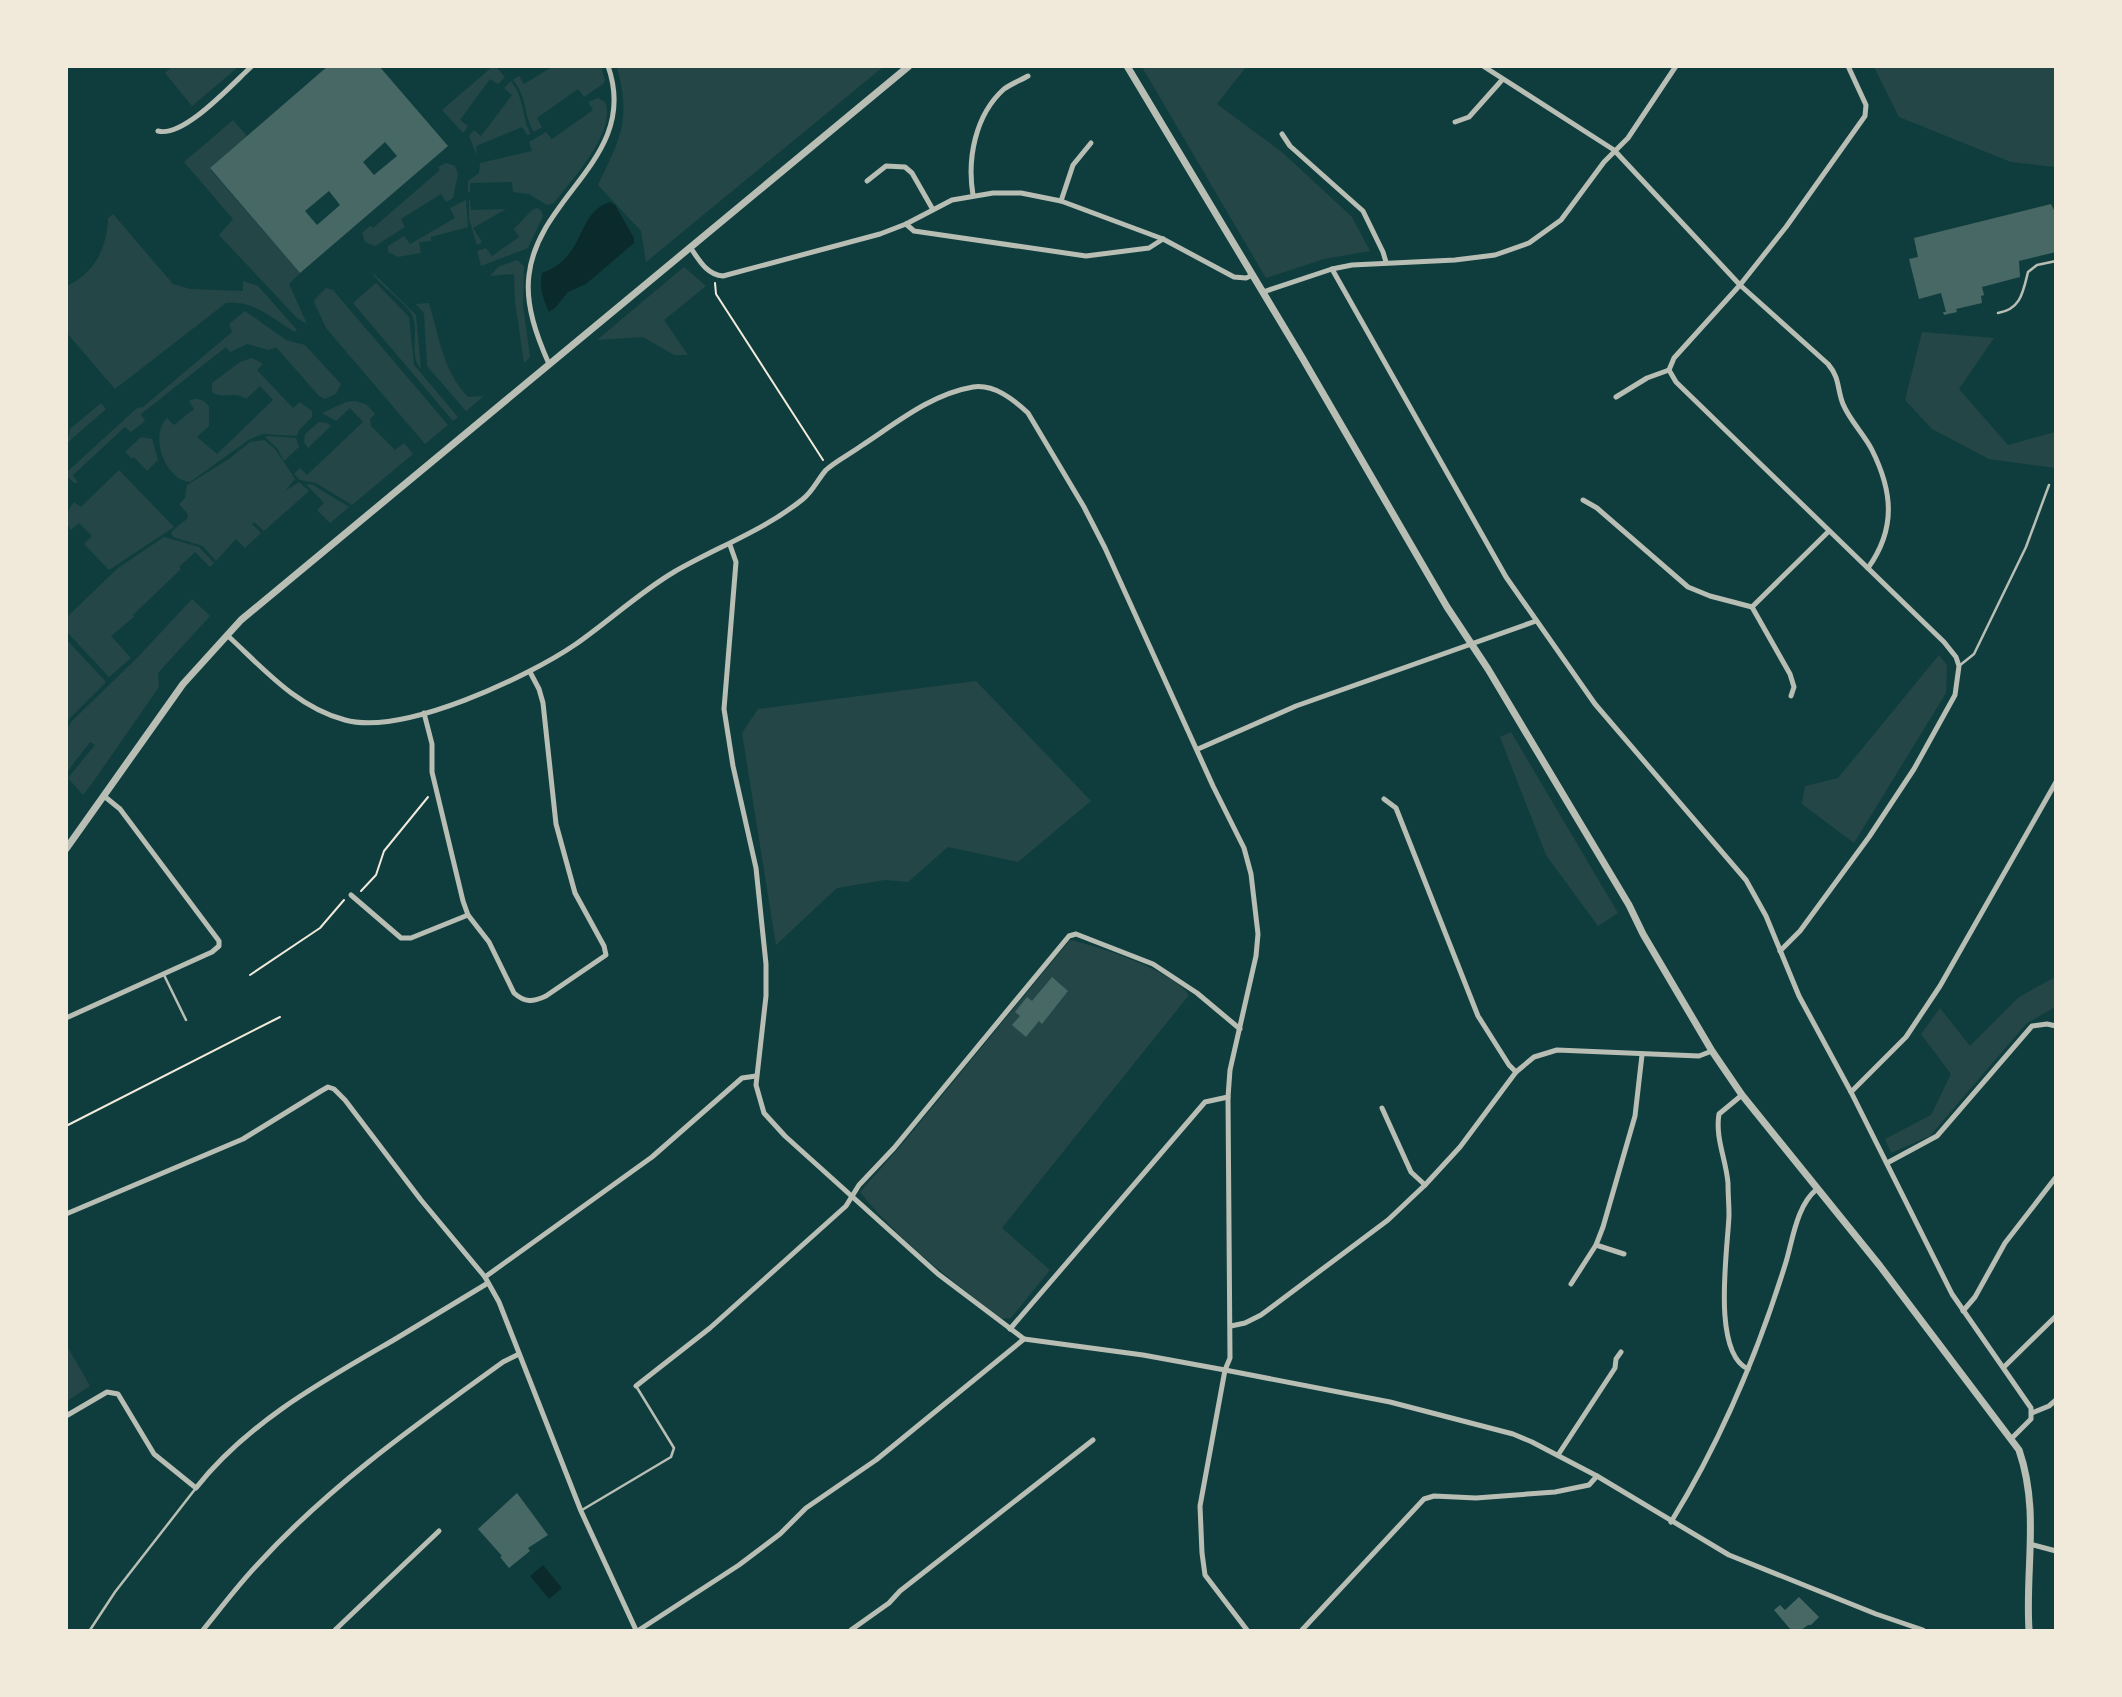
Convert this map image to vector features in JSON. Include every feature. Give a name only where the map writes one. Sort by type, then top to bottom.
[{"type":"street","points":[[158,131],[172,132],[186,125],[252,66]]},
{"type":"street","points":[[549,363],[533,320],[528,275],[543,231],[605,144],[612,123],[614,102],[608,66]]},
{"type":"street","points":[[66,849],[183,684],[227,635],[276,589],[909,66]]},
{"type":"street","points":[[1127,66],[1629,905],[1643,934],[1712,1051],[1742,1095],[1880,1266],[2019,1450],[2029,1484],[2029,1630]]},
{"type":"street","points":[[1483,66],[1614,150],[1740,285],[1835,372],[1843,403],[1871,450],[1883,478],[1888,505],[1886,532],[1880,551],[1868,568]]},
{"type":"street","points":[[1263,292],[1332,270],[1386,262],[1455,260],[1494,255],[1530,243],[1561,220],[1614,150],[1629,138],[1676,66]]},
{"type":"street","points":[[1616,397],[1647,378],[1669,370],[1674,358],[1740,285],[1786,227],[1865,116],[1866,105],[1848,66]]},
{"type":"street","points":[[973,195],[970,178],[971,152],[982,122],[1004,89],[1028,75]]},
{"type":"street","points":[[1455,122],[1469,117],[1502,80]]},
{"type":"street","points":[[1282,134],[1290,146],[1363,211],[1386,262]]},
{"type":"street","points":[[1060,201],[1073,165],[1091,143]]},
{"type":"street","points":[[867,181],[886,166],[905,167],[912,173],[932,208]]},
{"type":"street","points":[[690,247],[714,275],[723,276],[867,237],[906,224],[932,208],[952,200],[973,195],[1021,193],[1060,201],[1163,239],[1234,277],[1246,278],[1253,275]]},
{"type":"street","points":[[906,224],[914,231],[1086,256],[1149,248],[1163,239]]},
{"type":"street","points":[[1332,270],[1506,577],[1595,704],[1746,880],[1766,916],[1799,996],[1851,1092],[1952,1294],[2004,1367],[2032,1413]]},
{"type":"street","points":[[1669,370],[1676,382],[1944,642],[1956,657],[1959,666],[1955,695],[1914,769],[1869,837],[1800,931],[1780,951]]},
{"type":"street","points":[[227,635],[286,691],[318,711],[346,721],[374,724],[424,713],[530,672],[575,645],[674,572],[730,545],[802,499],[827,469],[920,407],[973,387],[987,387],[1016,402],[1028,413],[1105,548],[1240,838],[1251,874],[1258,934],[1256,956],[1230,1070],[1228,1097],[1230,1358],[1225,1370],[1200,1506],[1205,1575],[1247,1630]]},
{"type":"street","points":[[1583,500],[1597,508],[1688,587],[1752,607],[1790,674],[1794,687],[1791,696]]},
{"type":"street","points":[[1752,607],[1828,532]]},
{"type":"street","points":[[730,545],[736,562],[724,709],[733,766],[756,868],[766,964],[766,996],[756,1076],[764,1113],[785,1136],[938,1274],[1024,1339],[1143,1355],[1390,1402],[1513,1434],[1597,1476],[1729,1555],[1923,1630]]},
{"type":"street","points":[[1198,749],[1296,706],[1536,621]]},
{"type":"street","points":[[424,713],[431,739],[432,772],[468,915],[489,942],[514,993],[529,1002],[546,996],[606,955],[604,946],[575,893],[556,824],[543,703],[540,689],[530,672]]},
{"type":"street","points":[[1851,1092],[1906,1037],[1940,986],[2056,782]]},
{"type":"street","points":[[66,1018],[212,952],[219,946],[219,941],[120,809],[104,796]]},
{"type":"street","points":[[1384,799],[1396,808],[1478,1016],[1516,1072]]},
{"type":"street","points":[[351,895],[401,938],[411,938],[468,915]]},
{"type":"street","points":[[636,1386],[710,1328],[846,1206],[1069,936],[1076,934],[1153,964],[1197,993],[1240,1029]]},
{"type":"street","points":[[1887,1163],[1937,1136],[2032,1027],[2047,1024],[2056,1026]]},
{"type":"street","points":[[1231,1326],[1261,1315],[1388,1220],[1460,1147],[1516,1072],[1534,1057],[1557,1050],[1699,1056],[1712,1051]]},
{"type":"street","points":[[1572,1284],[1596,1245],[1635,1116],[1642,1055]]},
{"type":"street","points":[[66,1416],[107,1392],[118,1394],[154,1454],[196,1488],[217,1461],[234,1445],[280,1410],[487,1280],[652,1157],[742,1078],[756,1076]]},
{"type":"street","points":[[66,1214],[243,1139],[328,1087],[334,1089],[487,1280],[505,1315],[581,1511],[637,1630],[739,1565],[780,1534],[806,1508],[876,1460],[1024,1339]]},
{"type":"street","points":[[1742,1095],[1718,1114],[1717,1133],[1726,1168],[1729,1214],[1724,1306],[1734,1352],[1748,1369]]},
{"type":"street","points":[[1010,1329],[1205,1102],[1228,1097]]},
{"type":"street","points":[[1382,1108],[1411,1172],[1425,1185]]},
{"type":"street","points":[[1963,1311],[1975,1297],[2004,1243],[2056,1177]]},
{"type":"street","points":[[1671,1522],[1705,1464],[1748,1369],[1776,1296],[1802,1210],[1810,1195],[1817,1189]]},
{"type":"street","points":[[1596,1245],[1624,1254]]},
{"type":"street","points":[[2004,1367],[2056,1316]]},
{"type":"street","points":[[1558,1455],[1615,1368],[1616,1359],[1621,1352]]},
{"type":"street","points":[[203,1630],[257,1564],[324,1499],[383,1449],[503,1362],[519,1354]]},
{"type":"street","points":[[2012,1438],[2027,1424],[2032,1413],[2056,1400]]},
{"type":"street","points":[[851,1630],[1093,1440]]},
{"type":"street","points":[[1302,1630],[1424,1499],[1434,1496],[1476,1498],[1556,1492],[1589,1485],[1597,1476]]},
{"type":"street","points":[[335,1630],[439,1531]]},
{"type":"street","points":[[2030,1544],[2056,1551]]},
{"type":"lane","points":[[1998,313],[2009,311],[2021,300],[2028,272],[2037,265],[2056,261]]},
{"type":"lane","points":[[1959,666],[1974,654],[2026,547],[2049,485]]},
{"type":"lane","points":[[163,972],[186,1020]]},
{"type":"lane","points":[[581,1511],[671,1457],[674,1448],[636,1386]]},
{"type":"lane","points":[[90,1630],[115,1592],[196,1488]]},
{"type":"path","points":[[714,275],[716,294],[827,469]]},
{"type":"path","points":[[250,975],[320,928],[337,906],[365,888],[376,875],[384,851],[436,789]]},
{"type":"path","points":[[66,1126],[280,1017]]},
{"type":"shaded area","points":[[173,66],[238,67],[192,106],[165,73]]},
{"type":"shaded area","points":[[617,66],[883,67],[646,262],[641,231],[598,185],[613,154],[621,128],[623,101]]},
{"type":"shaded area","points":[[492,67],[496,67],[505,77],[498,84],[490,79],[460,120],[468,126],[463,133],[442,110]]},
{"type":"shaded area","points":[[552,67],[601,67],[605,80],[603,84],[584,97],[578,89],[537,118],[542,127],[534,132],[521,94],[513,80],[519,76],[524,84]]},
{"type":"shaded area","points":[[1142,67],[1246,67],[1217,104],[1283,153],[1352,217],[1370,251],[1324,259],[1266,278]]},
{"type":"shaded area","points":[[1874,67],[2055,67],[2055,167],[2011,162],[1899,117]]},
{"type":"shaded area","points":[[511,81],[519,95],[531,134],[527,135],[522,127],[476,146],[477,156],[469,136],[474,130],[481,136],[512,95],[504,88]]},
{"type":"shaded area","points":[[598,98],[605,102],[607,114],[599,142],[554,203],[547,205],[529,194],[513,192],[512,182],[470,183],[468,192],[468,181],[479,173],[480,163],[532,151],[529,142],[546,132],[552,139],[593,110],[588,102]]},
{"type":"shaded area","points":[[233,120],[247,136],[210,169],[300,273],[289,284],[307,324],[297,318],[219,235],[233,219],[184,162]]},
{"type":"shaded area","points":[[446,163],[455,166],[458,174],[453,198],[446,202],[441,194],[401,219],[405,227],[375,246],[365,242],[362,233],[370,226],[373,228],[440,170],[438,167]]},
{"type":"shaded area","points":[[466,200],[468,227],[431,237],[431,241],[419,242],[421,253],[398,257],[388,252],[388,246],[404,236],[410,244],[455,218],[450,208]]},
{"type":"shaded area","points":[[469,200],[471,210],[506,209],[473,228],[482,242],[477,245],[469,219]]},
{"type":"shaded area","points":[[610,202],[615,205],[634,238],[634,243],[586,284],[568,292],[549,312],[542,293],[542,273],[567,257],[591,215]]},
{"type":"shaded area","points":[[537,208],[543,216],[528,248],[481,266],[477,251],[486,248],[492,256],[519,237],[514,229]]},
{"type":"shaded area","points":[[113,214],[173,284],[190,289],[243,291],[243,281],[258,286],[297,330],[294,332],[253,307],[226,303],[115,389],[66,332],[67,286],[85,274],[98,258],[105,239],[108,218]]},
{"type":"shaded area","points":[[517,260],[524,266],[523,305],[530,357],[524,363],[514,274],[490,276],[498,267]]},
{"type":"shaded area","points":[[684,267],[706,286],[664,320],[688,355],[674,355],[643,337],[597,340]]},
{"type":"shaded area","points":[[372,272],[416,315],[421,369],[415,357],[412,315]]},
{"type":"shaded area","points":[[376,283],[409,317],[414,365],[458,417],[453,421],[353,303]]},
{"type":"shaded area","points":[[326,288],[333,290],[448,425],[425,444],[326,328],[314,302]]},
{"type":"shaded area","points":[[429,303],[443,353],[453,376],[468,397],[484,396],[466,411],[427,366],[424,313],[416,304]]},
{"type":"shaded area","points":[[245,311],[286,340],[305,345],[341,384],[336,394],[325,399],[319,396],[276,347],[269,350],[247,344],[230,352],[226,347],[141,414],[145,421],[131,432],[125,427],[73,475],[78,483],[68,477],[68,471],[137,408],[143,407],[232,332],[229,324]]},
{"type":"shaded area","points":[[1922,332],[1994,338],[1959,389],[2008,445],[2055,432],[2055,468],[1989,459],[1932,429],[1905,400]]},
{"type":"shaded area","points":[[252,358],[263,364],[257,370],[293,408],[300,402],[312,411],[312,417],[299,430],[297,436],[263,434],[250,439],[190,482],[173,474],[162,456],[159,435],[167,418],[174,425],[194,409],[189,401],[200,400],[209,407],[209,426],[197,437],[217,454],[273,400],[260,386],[246,399],[242,396],[212,392],[212,383],[240,362]]},
{"type":"shaded area","points":[[346,402],[366,404],[375,414],[370,419],[371,426],[395,450],[404,443],[413,454],[352,505],[316,483],[300,480],[294,474],[300,468],[307,475],[363,422],[350,408],[336,421],[322,413]]},
{"type":"shaded area","points":[[101,403],[106,409],[67,443],[70,429]]},
{"type":"shaded area","points":[[319,422],[331,426],[308,448],[304,442],[305,434]]},
{"type":"shaded area","points":[[141,437],[152,439],[158,460],[147,471],[125,452]]},
{"type":"shaded area","points":[[265,437],[296,438],[299,447],[284,461],[277,448]]},
{"type":"shaded area","points":[[264,440],[275,449],[295,479],[285,491],[299,482],[309,491],[264,531],[254,522],[252,524],[261,533],[245,548],[236,539],[216,561],[203,546],[173,537],[171,532],[188,518],[179,504],[185,498],[187,485],[229,459],[250,442]]},
{"type":"shaded area","points":[[119,470],[174,527],[109,570],[84,544],[92,536],[79,523],[71,530],[67,516],[74,502],[81,507]]},
{"type":"shaded area","points":[[306,484],[313,485],[349,507],[330,523],[317,510],[324,503]]},
{"type":"shaded area","points":[[164,537],[199,547],[214,563],[210,567],[195,552],[134,617],[111,636],[131,658],[109,677],[67,632],[67,617],[118,568]]},
{"type":"shaded area","points":[[192,599],[210,616],[158,673],[159,687],[82,794],[68,778],[95,745],[90,742],[67,772],[67,730],[71,722],[138,657]]},
{"type":"shaded area","points":[[67,640],[106,682],[67,721]]},
{"type":"shaded area","points":[[1939,655],[1947,665],[1946,693],[1854,843],[1802,804],[1805,786],[1838,778]]},
{"type":"shaded area","points":[[976,681],[1091,801],[1018,862],[948,847],[908,882],[885,880],[837,888],[776,945],[742,733],[758,709]]},
{"type":"shaded area","points":[[1511,732],[1618,913],[1598,926],[1546,855],[1500,737]]},
{"type":"shaded area","points":[[1070,940],[1116,954],[1152,969],[1168,977],[1189,995],[1002,1228],[1050,1270],[1011,1318],[1001,1319],[945,1275],[891,1227],[860,1192]]},
{"type":"shaded area","points":[[2055,977],[2055,1007],[2026,1024],[1930,1136],[1891,1153],[1885,1139],[1931,1115],[1951,1074],[1921,1034],[1940,1008],[1970,1046],[2019,997]]},
{"type":"shaded area","points":[[67,1346],[90,1386],[66,1401]]},
{"type":"shaded area","points":[[543,1565],[562,1588],[549,1599],[530,1576]]},
{"type":"building","points":[[328,66],[379,66],[448,146],[300,273],[210,168]],"holes":[[[385,142],[397,156],[374,175],[363,162]],[[329,191],[340,205],[317,225],[305,211]]]},
{"type":"building","points":[[2051,204],[2056,214],[2056,252],[2019,261],[2020,277],[1982,287],[1982,303],[1956,309],[1957,312],[1944,315],[1943,312],[1946,312],[1941,293],[1919,299],[1909,259],[1918,257],[1914,238]]},
{"type":"building","points":[[1052,977],[1068,991],[1042,1024],[1039,1021],[1026,1037],[1012,1025],[1020,1016],[1015,1012],[1027,997],[1032,1001]]},
{"type":"building","points":[[517,1493],[548,1535],[528,1548],[530,1551],[509,1568],[478,1529]]},
{"type":"building","points":[[1799,1597],[1819,1617],[1801,1630],[1791,1630],[1774,1610],[1780,1605],[1785,1610]]}]
